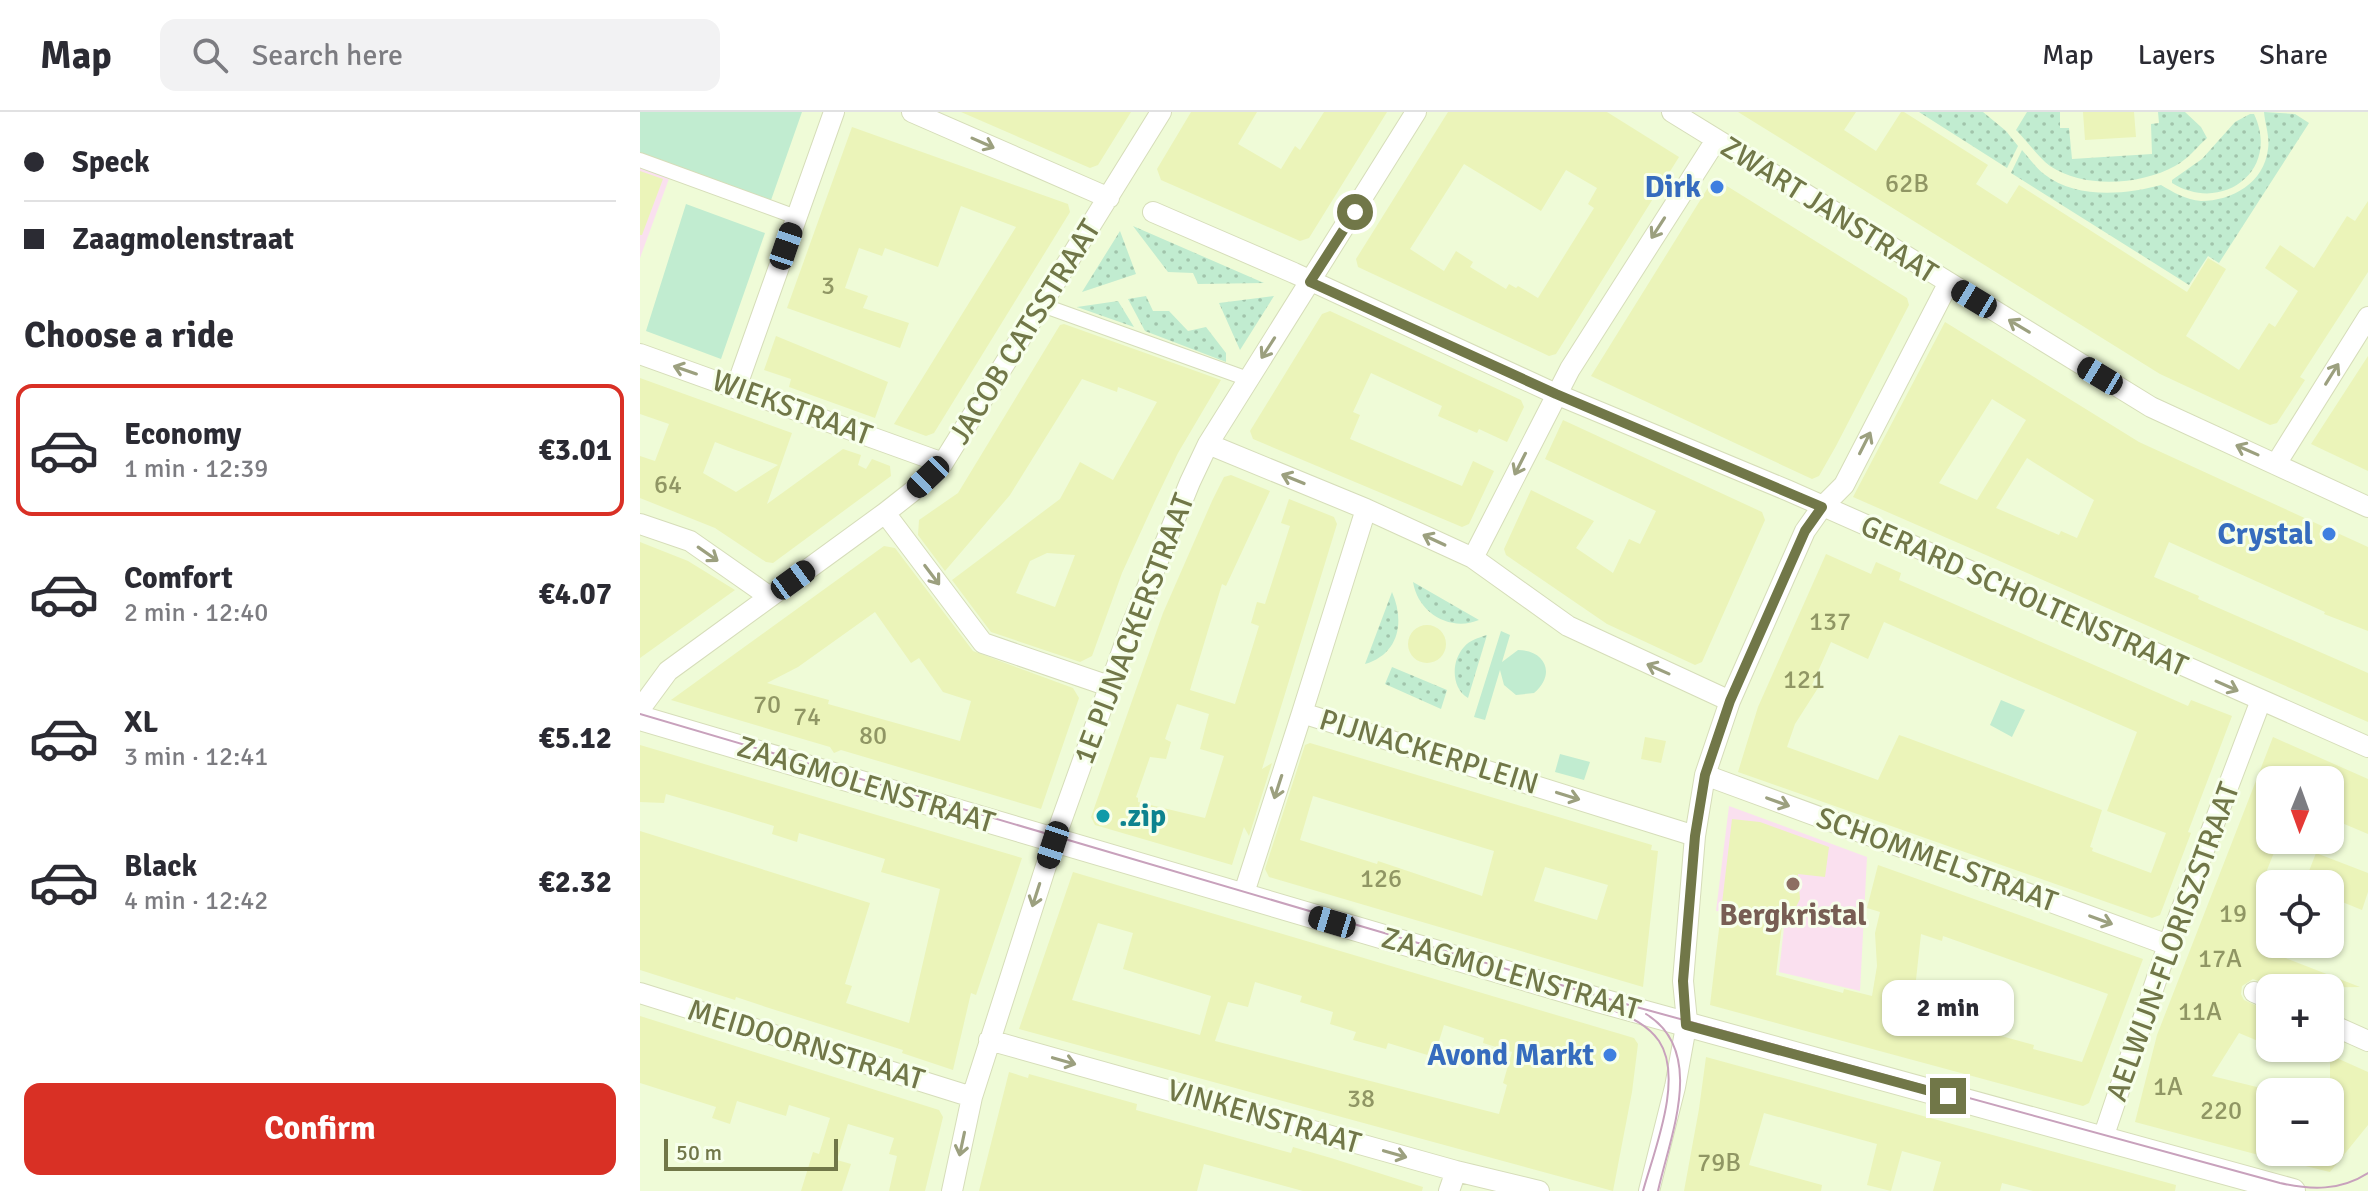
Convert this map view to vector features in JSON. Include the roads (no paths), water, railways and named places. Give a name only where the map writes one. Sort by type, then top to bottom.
[{"type":"street","points":[[736,388],[834,112]]},
{"type":"street","points":[[912,112],[1109,198]]},
{"type":"street","name":"JACOB CATSSTRAAT","points":[[640,709],[668,671],[885,513],[943,463],[1161,112]]},
{"type":"street","name":"1E PIJNACKERSTRAAT","points":[[952,1191],[972,1097],[1054,841],[1109,686],[1190,482],[1208,444],[1416,112]]},
{"type":"street","name":"ZWART JANSTRAAT","points":[[1672,112],[2151,407],[2368,507]]},
{"type":"street","points":[[1473,558],[1556,394],[1716,140]]},
{"type":"street","points":[[640,160],[796,217]]},
{"type":"street","name":"GERARD SCHOLTENSTRAAT","points":[[1153,212],[1294,273],[1556,394],[1822,507],[2368,747]]},
{"type":"street","points":[[1649,1191],[1675,1087],[1686,1025],[1683,981],[1695,836],[1705,775],[1730,701],[1805,531],[1822,507],[1844,485],[1948,284]]},
{"type":"street","points":[[1042,305],[1248,379]]},
{"type":"street","points":[[2276,464],[2368,317]]},
{"type":"street","name":"WIEKSTRAAT","points":[[640,354],[943,463]]},
{"type":"street","points":[[1208,444],[1366,509],[1473,558],[1568,626],[1730,701]]},
{"type":"street","name":"PIJNACKERPLEIN","points":[[1366,509],[1302,713],[1695,836]]},
{"type":"street","points":[[885,513],[983,643],[1109,686]]},
{"type":"street","points":[[640,524],[690,541],[770,597]]},
{"type":"street","name":"AELWIJN-FLORISZSTRAAT","points":[[2103,1138],[2168,945],[2261,700]]},
{"type":"street","points":[[1243,896],[1302,713]]},
{"type":"street","name":"ZAAGMOLENSTRAAT","points":[[640,718],[1686,1025],[2293,1191]]},
{"type":"street","name":"SCHOMMELSTRAAT","points":[[1705,775],[2168,945]]},
{"type":"street","name":"MEIDOORNSTRAAT","points":[[640,993],[972,1097]]},
{"type":"street","points":[[2344,1030],[2368,1041]]},
{"type":"street","name":"VINKENSTRAAT","points":[[989,1040],[1452,1181],[1539,1191]]},
{"type":"tram line","points":[[640,714],[1629,1005],[2280,1183],[2303,1187],[2336,1186],[2368,1173]]},
{"type":"tram line","points":[[1613,1010],[1650,1030],[1666,1056],[1669,1074],[1664,1115],[1643,1191]]},
{"type":"tram line","points":[[1646,1014],[1665,1030],[1675,1050],[1680,1072],[1676,1121],[1658,1191]]},
{"type":"place","name":"Dirk","points":[[1717,187]]},
{"type":"place","name":"Crystal","points":[[2329,534]]},
{"type":"place","name":".zip","points":[[1103,816]]},
{"type":"place","name":"Bergkristal","points":[[1793,884]]},
{"type":"place","name":"Avond Markt","points":[[1610,1055]]}]
